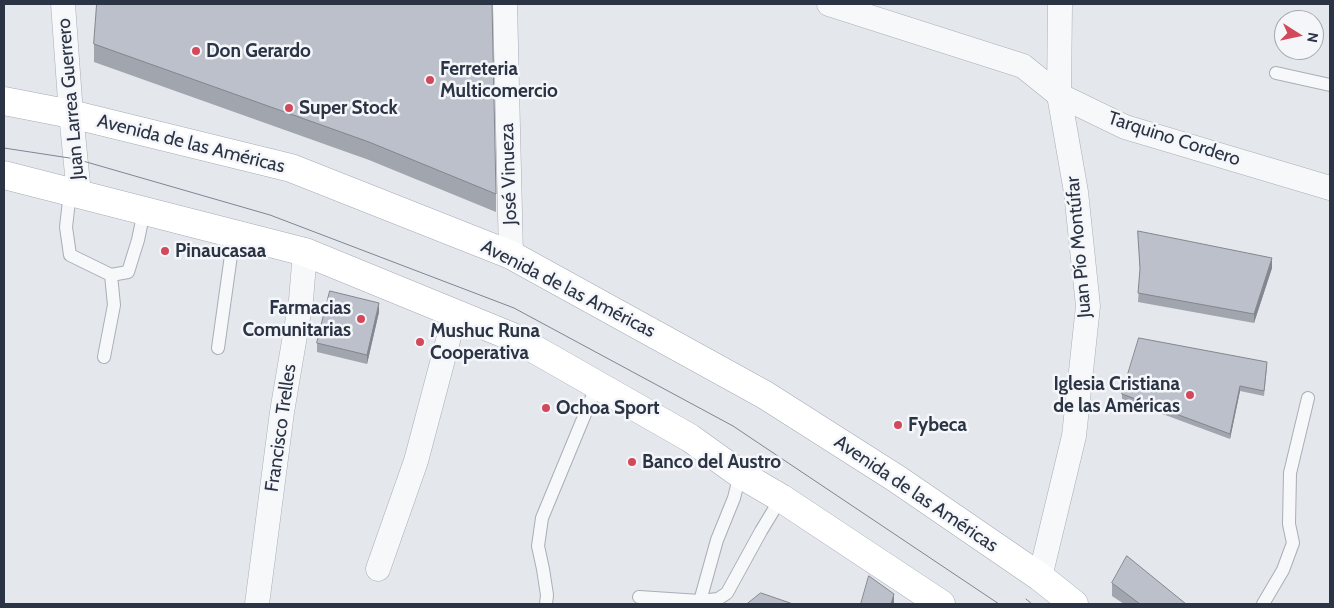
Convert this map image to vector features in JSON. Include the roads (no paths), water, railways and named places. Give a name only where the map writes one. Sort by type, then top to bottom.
[{"type":"main road","name":"Avenida de las Américas","points":[[4,101],[71,114],[291,168],[511,255],[766,395],[897,479],[1040,577],[1074,604]]},
{"type":"main road","points":[[4,175],[305,252],[515,338],[690,438],[740,474],[781,498],[941,604]]},
{"type":"street","name":"Juan Larrea Guerrero","points":[[64,4],[74,193]]},
{"type":"street","name":"José Vinueza","points":[[505,4],[511,255]]},
{"type":"street","name":"Tarquino Cordero","points":[[829,4],[1023,66],[1059,95],[1125,127],[1330,188]]},
{"type":"street","name":"Juan Pío Montúfar","points":[[1040,577],[1074,436],[1088,306],[1076,192],[1059,95],[1060,4]]},
{"type":"street","name":"Francisco Trelles","points":[[257,604],[282,412],[301,300],[305,252]]},
{"type":"street","points":[[378,569],[416,460],[454,314]]},
{"type":"lane","points":[[1276,73],[1330,85]]},
{"type":"lane","points":[[74,193],[66,227],[70,255],[112,275],[128,272],[138,240],[144,210]]},
{"type":"lane","points":[[218,348],[234,234]]},
{"type":"lane","points":[[104,357],[114,306],[112,275]]},
{"type":"lane","points":[[546,604],[547,595],[538,546],[542,518],[597,385]]},
{"type":"lane","points":[[1263,604],[1283,570],[1293,543],[1289,524],[1290,473],[1308,398]]},
{"type":"lane","points":[[699,603],[717,540],[734,498],[740,474]]},
{"type":"lane","points":[[639,596],[699,603],[718,599],[727,593],[760,531],[781,498]]},
{"type":"tram line","points":[[4,148],[76,159],[270,215],[514,308],[733,426],[999,604]]},
{"type":"tram line","points":[[1026,599],[1032,604]]},
{"type":"place","name":"Don Gerardo","points":[[196,51]]},
{"type":"place","name":"Ferreteria Multicomercio","points":[[430,80]]},
{"type":"place","name":"Super Stock","points":[[289,108]]},
{"type":"place","name":"Pinaucasaa","points":[[165,251]]},
{"type":"place","name":"Farmacias Comunitarias","points":[[361,319]]},
{"type":"place","name":"Mushuc Runa Cooperativa","points":[[420,342]]},
{"type":"place","name":"Iglesia Cristiana de las Américas","points":[[1190,395]]},
{"type":"place","name":"Ochoa Sport","points":[[546,408]]},
{"type":"place","name":"Fybeca","points":[[898,425]]},
{"type":"place","name":"Banco del Austro","points":[[632,462]]}]
